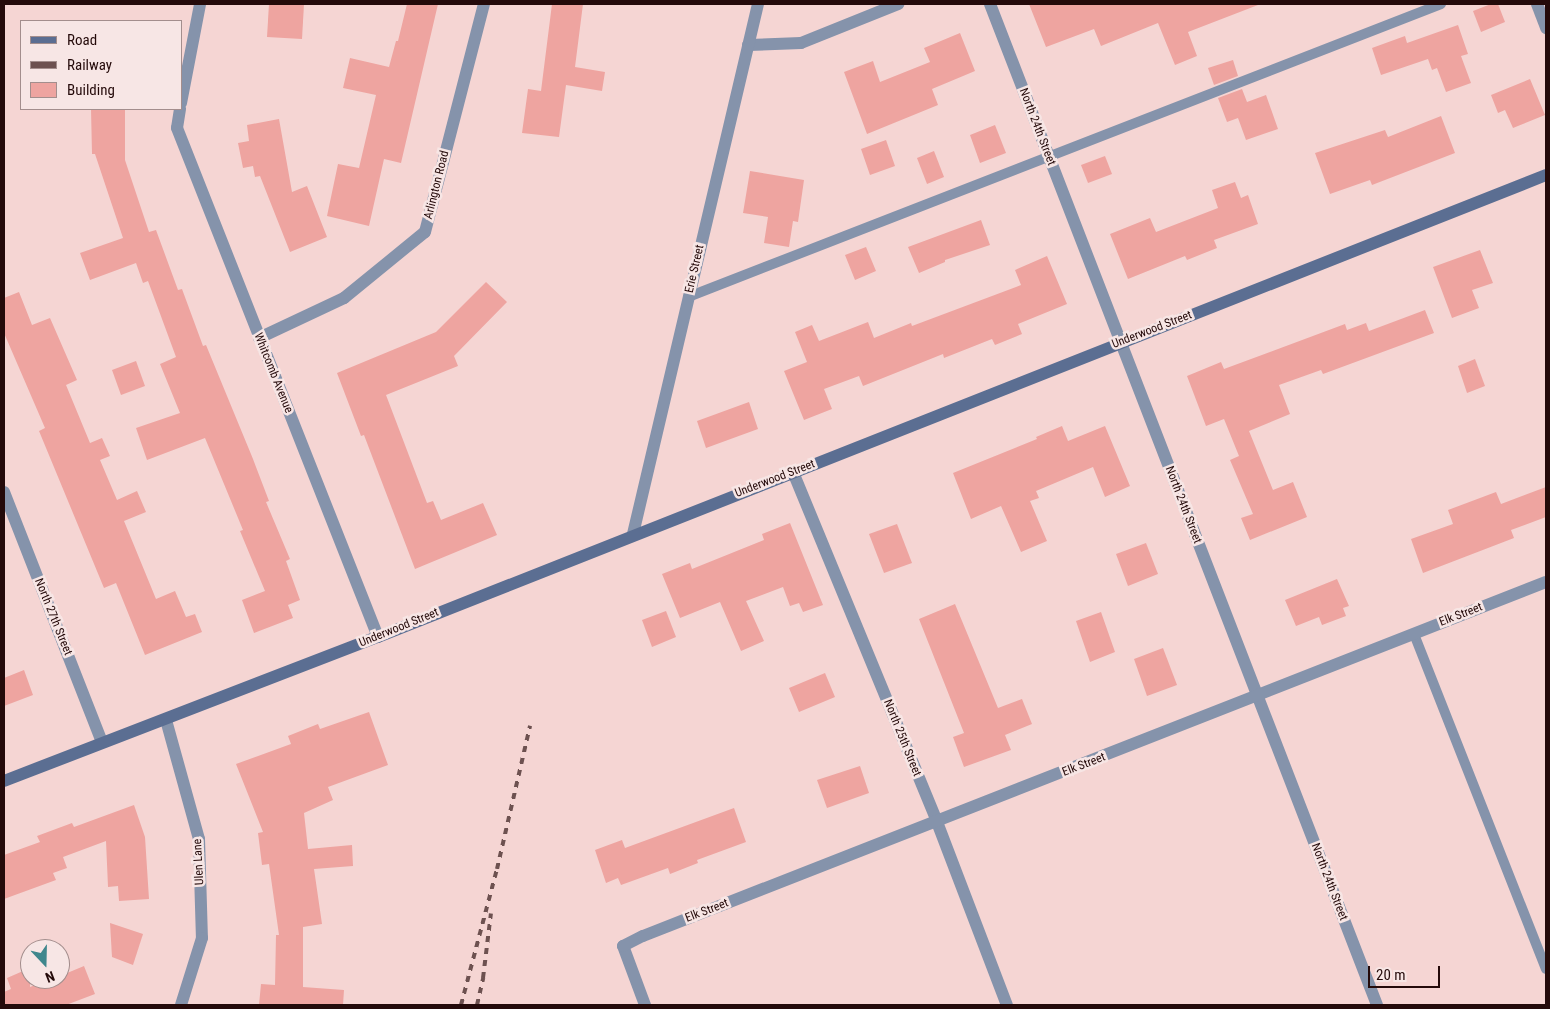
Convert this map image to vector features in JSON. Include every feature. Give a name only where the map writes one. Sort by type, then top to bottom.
[{"type":"street","points":[[182,98],[200,4]]},
{"type":"street","name":"Arlington Road","points":[[259,338],[344,298],[425,232],[484,4]]},
{"type":"street","name":"Erie Street","points":[[633,534],[758,4]]},
{"type":"street","points":[[748,46],[801,43],[898,4]]},
{"type":"street","name":"North 24th Street","points":[[990,4],[1377,1005]]},
{"type":"street","points":[[1537,4],[1546,28]]},
{"type":"street","name":"Whitcomb Avenue","points":[[180,110],[177,128],[378,636]]},
{"type":"street","name":"Underwood Street","points":[[4,781],[102,742],[166,720],[1546,175]]},
{"type":"street","name":"North 25th Street","points":[[793,472],[936,822],[1007,1005]]},
{"type":"street","name":"North 27th Street","points":[[4,492],[102,742]]},
{"type":"street","name":"Elk Street","points":[[645,1005],[623,946],[643,936],[1257,697],[1546,582]]},
{"type":"street","name":"Ulen Lane","points":[[166,720],[199,839],[202,938],[181,1005]]},
{"type":"lane","points":[[688,297],[1441,4]]},
{"type":"lane","points":[[1414,634],[1546,969]]},
{"type":"building","points":[[269,4],[304,4],[302,39],[267,37]]},
{"type":"building","points":[[407,4],[438,4],[401,163],[384,159],[369,226],[327,216],[338,164],[359,168],[376,95],[343,88],[350,58],[389,67],[396,41],[398,41]]},
{"type":"building","points":[[552,4],[583,4],[575,67],[605,72],[602,91],[566,85],[559,137],[522,133],[528,89],[541,91]]},
{"type":"building","points":[[1029,4],[1258,5],[1188,32],[1197,56],[1175,65],[1158,23],[1101,46],[1094,29],[1046,47]]},
{"type":"building","points":[[1491,4],[1498,4],[1505,22],[1481,32],[1473,11]]},
{"type":"building","points":[[1458,25],[1468,54],[1461,56],[1471,83],[1446,92],[1437,68],[1432,70],[1428,59],[1381,75],[1372,48],[1405,36],[1407,43]]},
{"type":"building","points":[[960,33],[975,71],[932,89],[938,105],[867,134],[844,72],[873,61],[880,82],[930,62],[924,48]]},
{"type":"building","points":[[1233,60],[1238,76],[1214,85],[1208,68]]},
{"type":"building","points":[[1530,79],[1545,115],[1513,128],[1505,110],[1498,113],[1491,95]]},
{"type":"building","points":[[1242,89],[1247,102],[1266,95],[1278,129],[1246,140],[1238,118],[1227,122],[1218,98]]},
{"type":"building","points":[[91,110],[125,110],[125,160],[149,232],[156,230],[178,290],[182,289],[203,346],[206,345],[269,501],[266,502],[290,559],[286,561],[300,600],[288,605],[293,618],[254,633],[242,600],[265,591],[240,531],[243,530],[205,438],[147,460],[136,428],[180,413],[160,364],[176,357],[148,281],[143,283],[136,263],[90,280],[80,253],[123,238],[95,154],[92,154]]},
{"type":"building","points":[[1441,116],[1455,153],[1372,185],[1370,180],[1330,194],[1315,153],[1385,130],[1388,137]]},
{"type":"building","points":[[279,119],[292,192],[307,186],[327,237],[290,252],[260,176],[255,177],[253,166],[243,168],[238,143],[249,141],[247,125]]},
{"type":"building","points":[[995,125],[1006,153],[980,163],[970,135]]},
{"type":"building","points":[[886,140],[895,166],[870,175],[861,149]]},
{"type":"building","points":[[934,151],[944,177],[927,184],[917,158]]},
{"type":"building","points":[[1105,156],[1112,174],[1088,183],[1081,165]]},
{"type":"building","points":[[750,171],[804,180],[798,222],[793,221],[789,247],[764,243],[768,217],[743,213]]},
{"type":"building","points":[[1235,182],[1241,198],[1248,195],[1258,224],[1214,240],[1217,248],[1187,260],[1185,256],[1128,279],[1110,234],[1150,218],[1156,232],[1218,208],[1212,190]]},
{"type":"building","points":[[981,220],[990,245],[945,260],[945,262],[919,273],[908,247]]},
{"type":"building","points":[[866,247],[876,271],[855,280],[845,255]]},
{"type":"building","points":[[1480,250],[1493,283],[1472,290],[1479,308],[1452,318],[1433,267]]},
{"type":"building","points":[[1047,256],[1067,304],[1018,324],[1022,334],[995,345],[992,339],[944,358],[943,354],[863,386],[859,376],[824,389],[832,409],[804,420],[784,371],[807,362],[795,332],[812,325],[819,341],[868,322],[874,338],[911,323],[912,326],[1021,285],[1015,270]]},
{"type":"building","points":[[486,282],[507,302],[454,356],[458,366],[386,395],[427,503],[433,501],[441,520],[483,503],[497,535],[415,569],[364,435],[361,436],[337,373],[436,332]]},
{"type":"building","points":[[19,292],[32,325],[50,318],[77,380],[66,385],[90,443],[102,438],[110,456],[100,460],[117,500],[137,491],[146,512],[124,521],[156,599],[175,591],[186,617],[195,614],[202,632],[145,655],[116,583],[104,588],[39,431],[45,428],[4,333],[4,298]]},
{"type":"building","points":[[1425,310],[1434,333],[1323,374],[1321,370],[1279,385],[1290,414],[1249,431],[1273,490],[1293,482],[1307,517],[1250,540],[1241,518],[1253,514],[1230,460],[1239,456],[1224,419],[1206,426],[1187,376],[1221,362],[1224,369],[1345,324],[1347,330],[1366,323],[1369,331]]},
{"type":"building","points":[[1475,359],[1485,386],[1467,393],[1458,366]]},
{"type":"building","points":[[136,361],[145,386],[121,395],[112,370]]},
{"type":"building","points":[[749,402],[758,429],[706,448],[697,421]]},
{"type":"building","points":[[1062,426],[1068,441],[1105,426],[1130,486],[1105,497],[1093,467],[1036,491],[1039,498],[1030,501],[1047,541],[1021,552],[1001,506],[971,519],[953,473],[1037,439],[1036,437]]},
{"type":"building","points":[[1546,487],[1546,517],[1511,530],[1514,538],[1423,573],[1411,539],[1453,524],[1448,510],[1496,492],[1501,504]]},
{"type":"building","points":[[790,523],[823,605],[803,612],[799,603],[790,606],[783,587],[746,601],[764,641],[741,651],[720,602],[680,618],[662,574],[690,563],[692,569],[764,540],[762,534]]},
{"type":"building","points":[[897,524],[912,563],[884,573],[869,534]]},
{"type":"building","points":[[1146,543],[1158,574],[1128,586],[1116,554]]},
{"type":"building","points":[[1337,579],[1349,606],[1343,608],[1346,616],[1322,625],[1319,617],[1296,626],[1285,600]]},
{"type":"building","points":[[955,604],[998,708],[1022,699],[1032,724],[1005,735],[1011,750],[964,767],[953,737],[964,733],[919,619]]},
{"type":"building","points":[[666,611],[676,637],[652,647],[642,620]]},
{"type":"building","points":[[1101,612],[1115,652],[1090,662],[1076,621]]},
{"type":"building","points":[[1163,648],[1177,685],[1147,696],[1134,659]]},
{"type":"building","points":[[24,670],[33,695],[4,706],[4,678]]},
{"type":"building","points":[[825,673],[835,697],[799,712],[789,688]]},
{"type":"building","points":[[369,712],[388,765],[328,787],[333,800],[304,813],[308,849],[352,845],[353,866],[314,869],[322,924],[303,927],[303,987],[344,990],[343,1005],[259,1005],[261,984],[275,985],[276,935],[279,935],[269,864],[262,865],[258,833],[263,832],[236,764],[291,744],[288,736],[318,724],[320,729]]},
{"type":"building","points":[[860,766],[869,793],[827,808],[817,780]]},
{"type":"building","points":[[134,805],[145,837],[149,899],[119,901],[118,886],[108,887],[106,841],[63,857],[67,868],[53,873],[56,880],[4,899],[4,855],[40,842],[37,836],[72,823],[74,827]]},
{"type":"building","points":[[734,808],[746,842],[697,860],[698,863],[670,874],[668,868],[621,885],[618,878],[606,883],[595,850],[622,840],[625,848]]},
{"type":"building","points":[[110,923],[143,934],[133,965],[112,957]]},
{"type":"building","points":[[84,966],[95,994],[66,1005],[4,1005],[4,992],[11,989],[7,978],[20,972],[20,989],[70,989],[70,972]]},
{"type":"railway","points":[[461,1005],[497,869],[530,726]]},
{"type":"railway","points":[[477,1005],[483,978],[491,913]]}]
